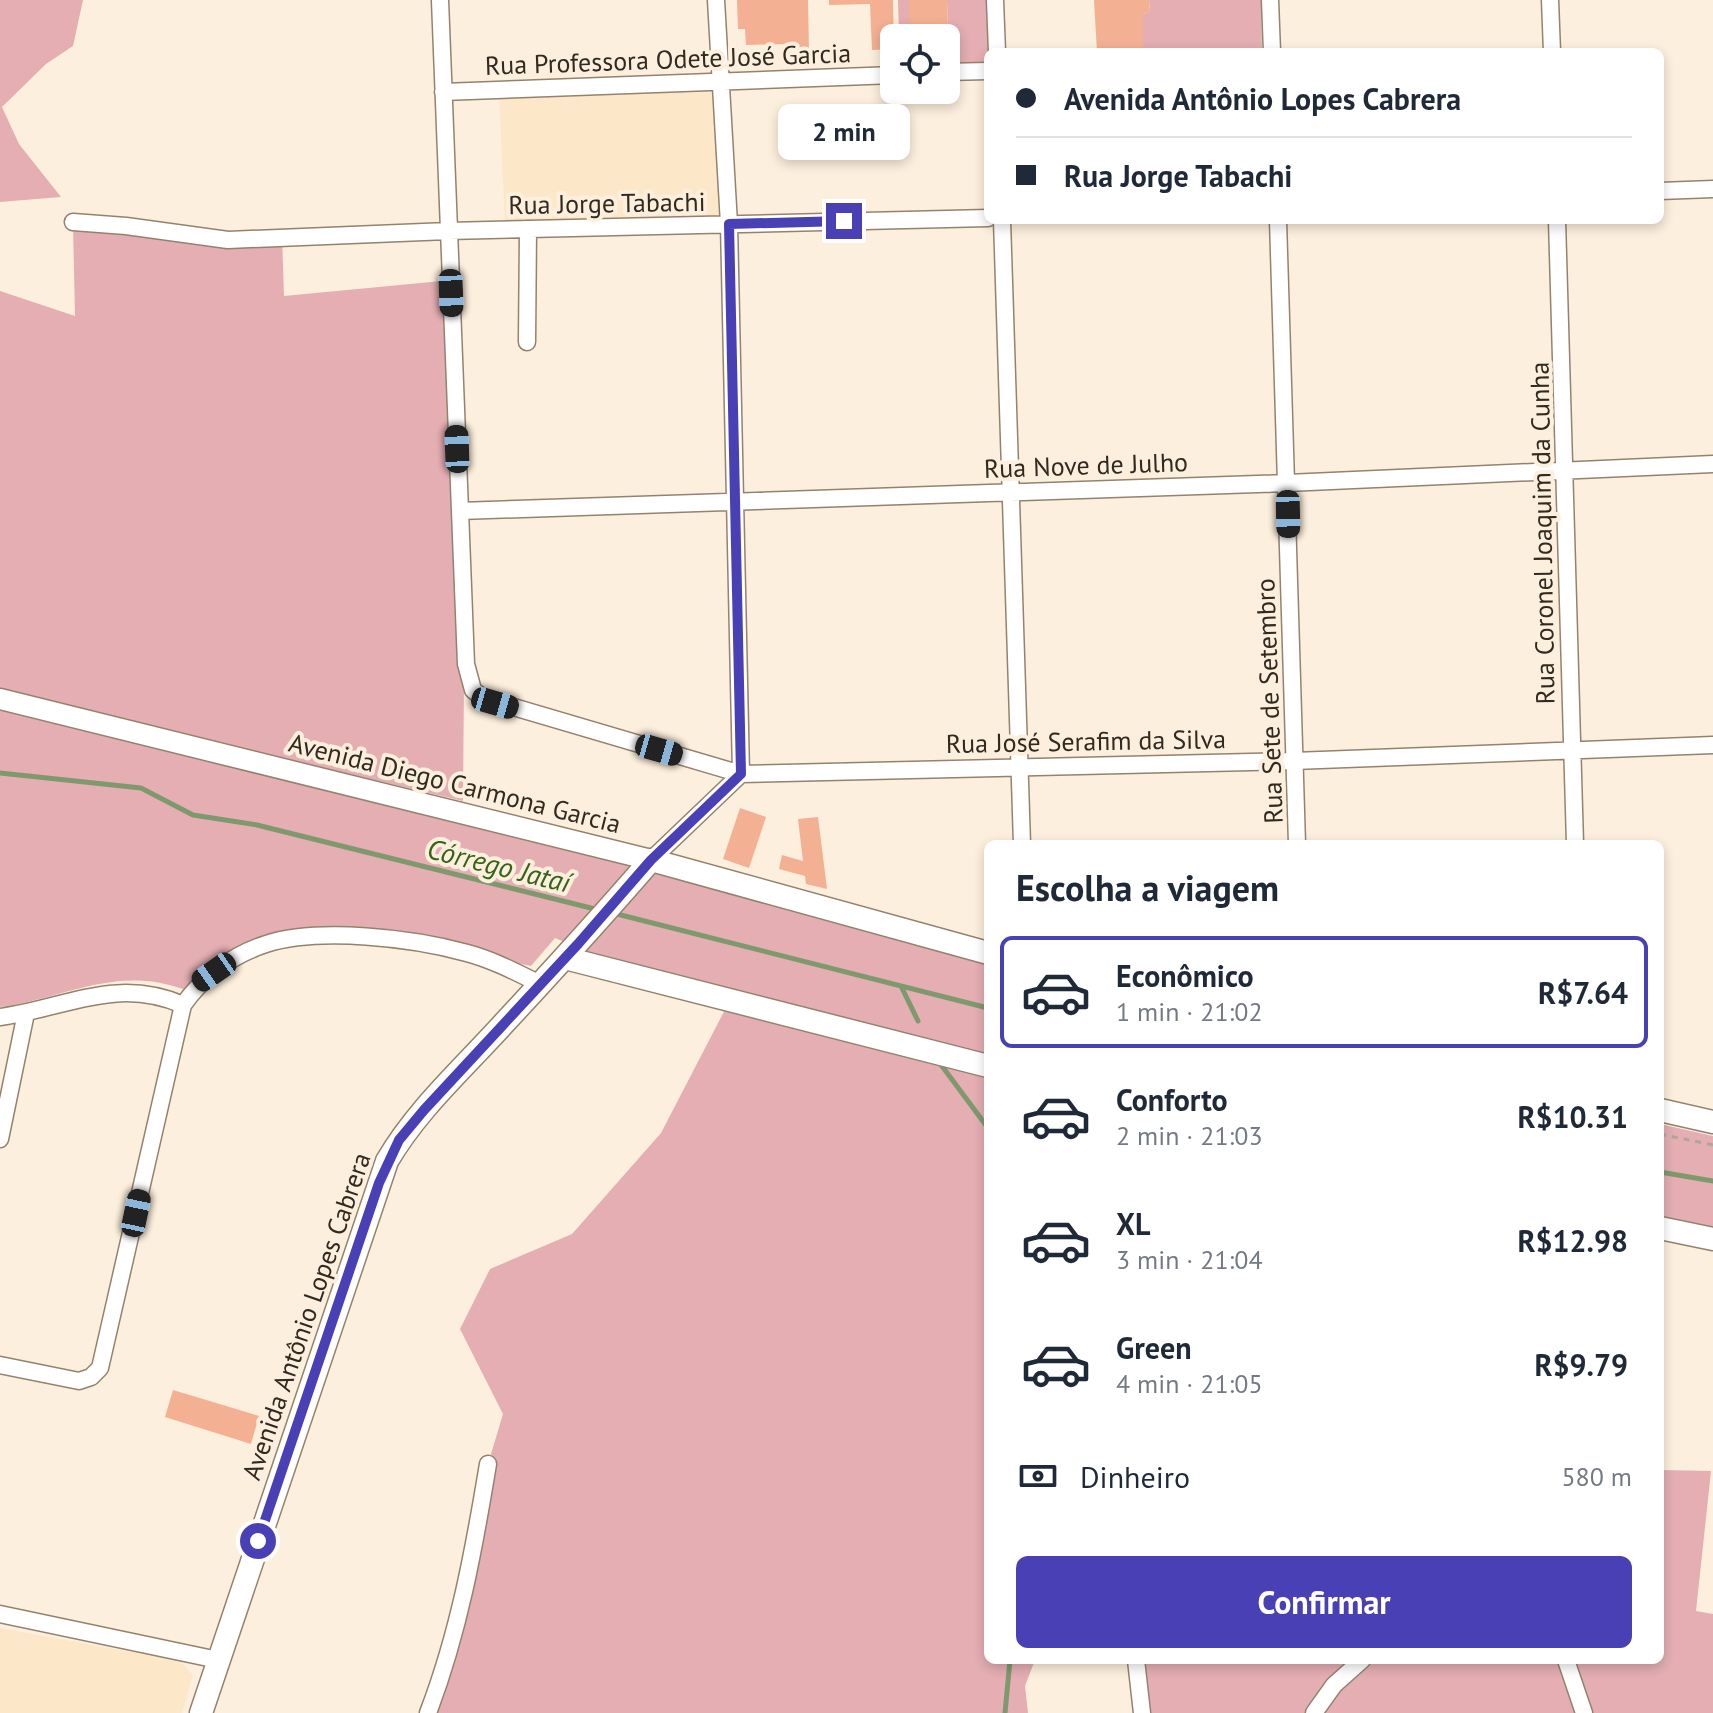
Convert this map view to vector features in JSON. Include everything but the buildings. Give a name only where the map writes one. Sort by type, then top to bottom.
[{"type":"main road","name":"Avenida Antônio Lopes Cabrera","points":[[201,1713],[387,1161],[399,1140],[424,1110],[646,866]]},
{"type":"main road","name":"Avenida Diego Carmona Garcia","points":[[646,866],[984,952]]},
{"type":"main road","points":[[571,951],[984,1065]]},
{"type":"main road","points":[[1664,1111],[1713,1122]]},
{"type":"main road","points":[[1664,1229],[1713,1239]]},
{"type":"street","points":[[440,0],[460,511]]},
{"type":"street","points":[[716,0],[729,224],[741,774]]},
{"type":"street","points":[[995,0],[997,48]]},
{"type":"street","points":[[1270,0],[1272,48]]},
{"type":"street","points":[[1550,0],[1552,48]]},
{"type":"street","points":[[960,72],[984,71]]},
{"type":"street","name":"Rua Professora Odete José Garcia","points":[[443,92],[880,76]]},
{"type":"street","points":[[1664,191],[1713,189]]},
{"type":"street","name":"Rua Jorge Tabachi","points":[[73,222],[228,240],[448,231],[984,218]]},
{"type":"street","points":[[1002,224],[1022,840]]},
{"type":"street","name":"Rua Sete de Setembro","points":[[1278,224],[1297,840]]},
{"type":"street","name":"Rua Coronel Joaquim da Cunha","points":[[1557,224],[1575,840]]},
{"type":"street","points":[[527,342],[528,229]]},
{"type":"street","name":"Rua Nove de Julho","points":[[460,511],[1287,483],[1713,464]]},
{"type":"street","name":"Rua José Serafim da Silva","points":[[460,511],[466,664],[473,690],[495,703],[741,774],[1294,761],[1713,745]]},
{"type":"street","name":"Avenida Diego Carmona Garcia","points":[[0,699],[646,866]]},
{"type":"street","name":"Avenida Antônio Lopes Cabrera","points":[[646,866],[741,774]]},
{"type":"street","points":[[0,1365],[73,1380],[91,1377],[102,1362],[183,1005],[200,982],[228,962],[266,944],[315,935],[363,937],[465,953],[503,965],[540,984]]},
{"type":"street","points":[[0,1017],[108,992],[146,993],[183,1005]]},
{"type":"street","points":[[0,1139],[26,1013]]},
{"type":"street","points":[[428,1713],[454,1634],[467,1581],[488,1464]]},
{"type":"street","points":[[0,1614],[218,1660]]},
{"type":"street","points":[[1136,1664],[1142,1713]]},
{"type":"street","points":[[1314,1713],[1334,1685],[1358,1664]]},
{"type":"street","points":[[1567,1664],[1584,1713]]},
{"type":"path","points":[[1664,1135],[1713,1145]]},
{"type":"shaded area","points":[[0,0],[83,0],[73,46],[46,64],[2,107],[19,144],[61,197],[0,202]]},
{"type":"shaded area","points":[[898,0],[909,0],[910,24],[899,24]]},
{"type":"shaded area","points":[[947,0],[990,0],[992,48],[984,48],[984,69],[960,70],[960,24],[948,24]]},
{"type":"shaded area","points":[[1149,0],[1261,0],[1262,48],[1143,48],[1143,14],[1150,12]]},
{"type":"shaded area","points":[[717,87],[724,218],[505,225],[499,95]]},
{"type":"shaded area","points":[[73,222],[282,237],[284,296],[442,281],[458,655],[464,680],[463,801],[0,691],[0,291],[75,316]]},
{"type":"shaded area","points":[[0,703],[984,956],[984,1058],[610,961],[555,938],[531,966],[361,932],[230,958],[183,989],[135,980],[113,982],[0,1007]]},
{"type":"shaded area","points":[[730,1000],[984,1065],[984,1664],[1033,1664],[1025,1686],[1028,1713],[428,1713],[503,1414],[460,1329],[490,1269],[572,1234],[661,1133]]},
{"type":"shaded area","points":[[1664,1125],[1713,1136],[1713,1228],[1664,1219]]},
{"type":"shaded area","points":[[1664,1470],[1711,1471],[1696,1611],[1713,1614],[1713,1713],[1142,1713],[1136,1664],[1664,1664]]},
{"type":"shaded area","points":[[0,1628],[180,1661],[193,1675],[182,1713],[0,1713]]},
{"type":"waterway","name":"Córrego Jataí","points":[[0,773],[141,788],[193,815],[257,825],[599,910]]},
{"type":"waterway","name":"Córrego Jataí","points":[[613,913],[984,1007]]},
{"type":"waterway","points":[[901,986],[918,1021]]},
{"type":"waterway","points":[[939,1062],[984,1123]]},
{"type":"waterway","name":"Córrego Jataí","points":[[1664,1173],[1713,1181]]},
{"type":"waterway","points":[[1005,1713],[1010,1664]]},
{"type":"route","points":[[258,1541],[379,1183],[399,1140],[651,860],[741,774],[729,224],[844,221]]}]
